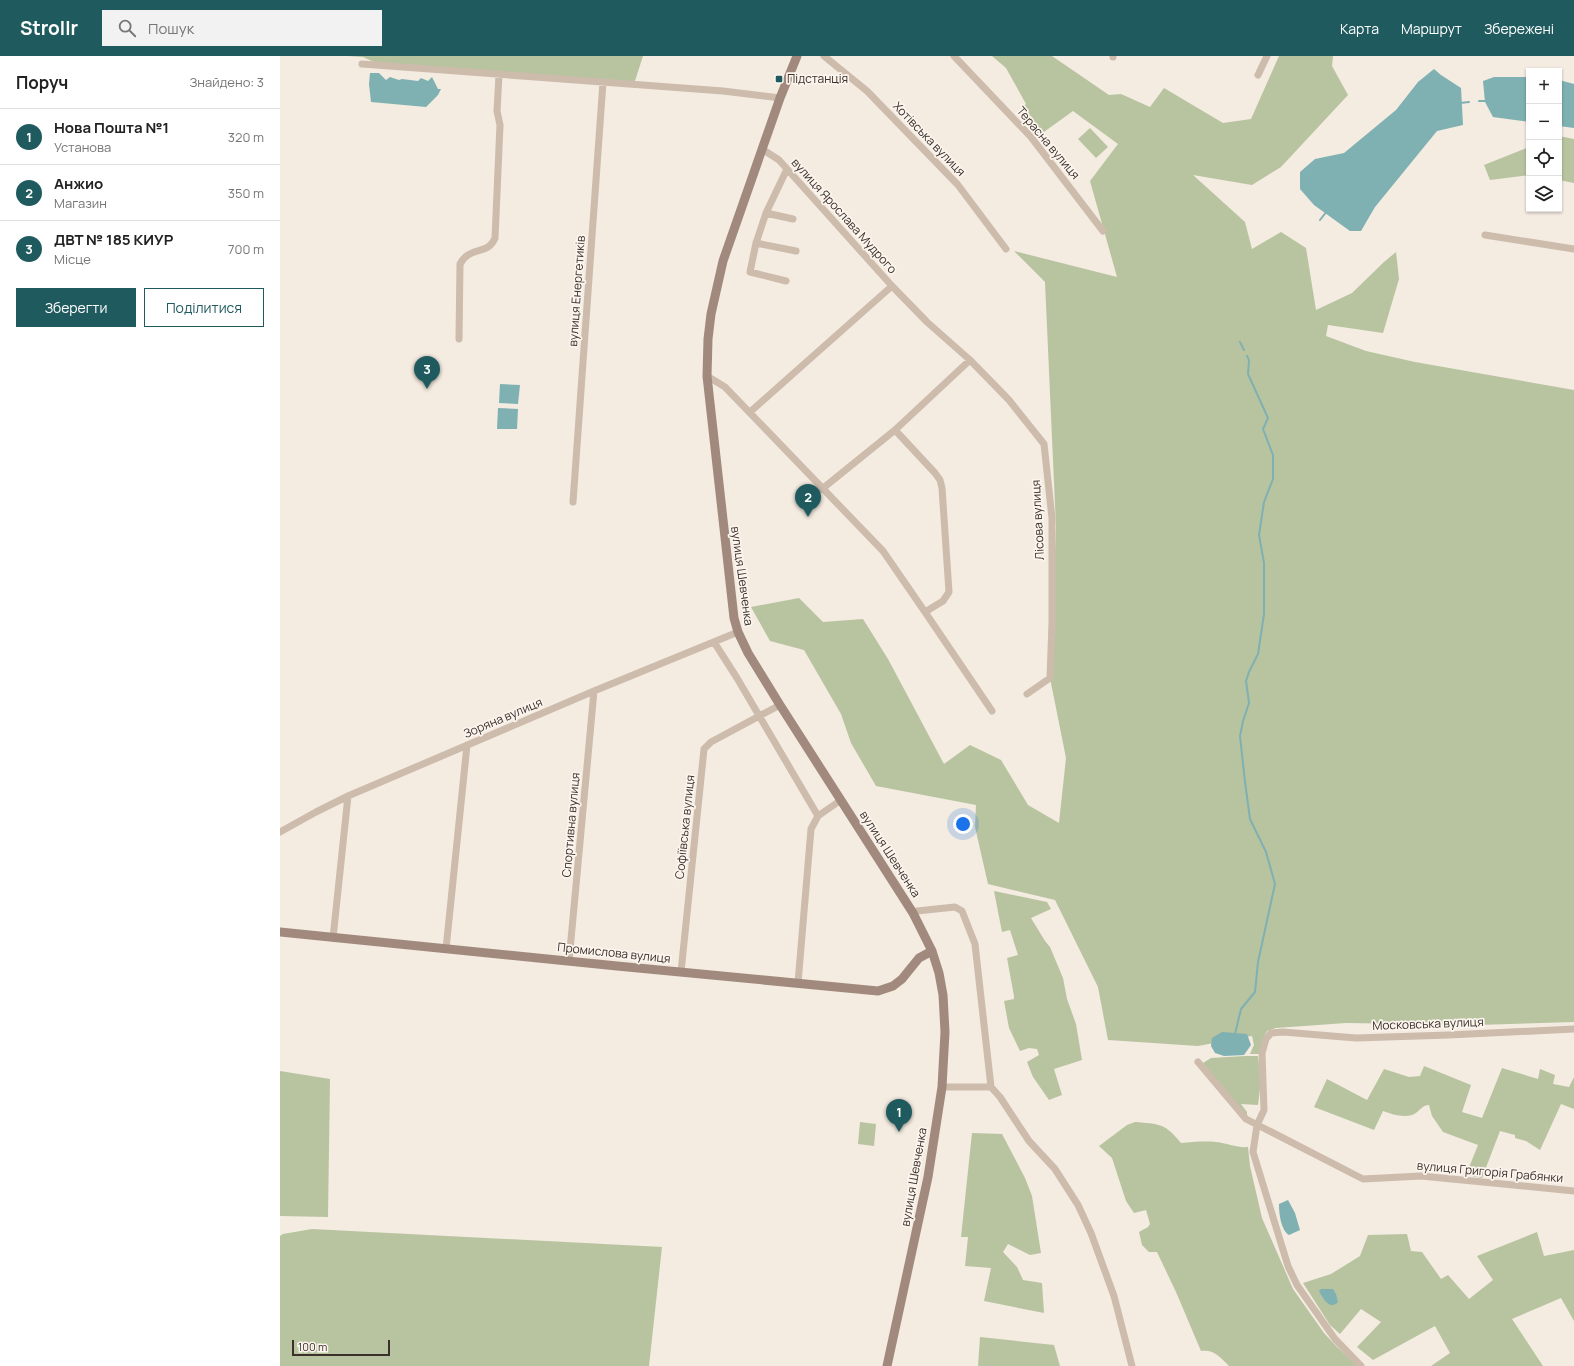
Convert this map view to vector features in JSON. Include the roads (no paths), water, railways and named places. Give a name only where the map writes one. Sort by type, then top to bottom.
[{"type":"street","name":"вулиця Шевченка","points":[[797,56],[762,149],[718,280],[711,314],[708,339],[707,376],[721,512],[734,618],[738,632],[748,653],[780,705],[913,912],[932,951],[939,973],[945,1014],[942,1087],[928,1177],[887,1366]]},
{"type":"street","name":"Хотівська вулиця","points":[[824,56],[867,90],[958,185],[1006,249]]},
{"type":"street","name":"Терасна вулиця","points":[[954,56],[1031,136],[1103,231]]},
{"type":"street","points":[[1258,75],[1267,56]]},
{"type":"street","points":[[362,64],[723,91],[780,98]]},
{"type":"street","points":[[458,339],[460,264],[467,254],[488,248],[495,238],[500,125],[497,111],[499,75]]},
{"type":"street","name":"вулиця Енергетиків","points":[[572,502],[603,82]]},
{"type":"street","name":"вулиця Ярослава Мудрого","points":[[750,412],[892,286],[779,160],[762,149]]},
{"type":"street","points":[[786,281],[750,272],[756,243],[766,213],[787,169]]},
{"type":"street","points":[[766,213],[793,220]]},
{"type":"street","points":[[1485,235],[1574,249]]},
{"type":"street","points":[[756,243],[796,251]]},
{"type":"street","name":"Лісова вулиця","points":[[892,286],[927,322],[970,360],[1009,400],[1044,444],[1052,518],[1052,623],[1050,678],[1027,694]]},
{"type":"street","points":[[822,489],[895,430],[970,360]]},
{"type":"street","points":[[707,376],[725,387],[883,551],[992,711]]},
{"type":"street","points":[[895,430],[935,473],[940,480],[942,488],[949,592],[943,601],[925,612]]},
{"type":"street","name":"Зоряна вулиця","points":[[280,832],[348,796],[594,691],[738,632]]},
{"type":"street","points":[[714,642],[737,678],[818,816]]},
{"type":"street","name":"Спортивна вулиця","points":[[569,961],[594,691]]},
{"type":"street","points":[[758,716],[780,705]]},
{"type":"street","name":"Софіївська вулиця","points":[[681,972],[704,749],[711,742],[758,716]]},
{"type":"street","points":[[446,949],[467,745]]},
{"type":"street","points":[[333,938],[348,796]]},
{"type":"street","points":[[798,983],[811,829],[818,816],[841,800]]},
{"type":"street","points":[[913,912],[956,907],[962,911],[975,944],[991,1087],[1000,1097],[1030,1141],[1055,1169],[1078,1205],[1092,1233],[1114,1296],[1132,1366]]},
{"type":"street","name":"Промислова вулиця","points":[[280,932],[878,990],[893,986],[902,979],[919,958],[932,951]]},
{"type":"street","name":"Московська вулиця","points":[[1257,1125],[1264,1110],[1262,1053],[1266,1039],[1271,1033],[1283,1032],[1356,1038],[1574,1029]]},
{"type":"street","name":"вулиця Григорія Грабянки","points":[[1198,1062],[1246,1119],[1363,1179],[1421,1176],[1574,1191]]},
{"type":"street","points":[[942,1087],[991,1087]]},
{"type":"street","points":[[1257,1125],[1253,1152],[1288,1266],[1297,1285],[1335,1339],[1361,1366]]},
{"type":"water","points":[[1434,69],[1461,88],[1463,125],[1437,131],[1375,207],[1361,231],[1350,231],[1314,205],[1300,189],[1300,172],[1315,159],[1344,153],[1396,110],[1418,82]]},
{"type":"water","points":[[370,73],[379,73],[386,80],[390,77],[399,80],[418,81],[421,78],[428,81],[432,77],[438,89],[441,89],[438,95],[426,107],[371,102],[369,84]]},
{"type":"water","points":[[1494,77],[1526,77],[1526,122],[1493,117],[1485,102],[1483,81]]},
{"type":"water","points":[[1562,81],[1574,84],[1574,128],[1562,126]]},
{"type":"water","points":[[500,384],[520,385],[518,404],[499,403]]},
{"type":"water","points":[[498,408],[518,409],[517,429],[497,429]]},
{"type":"water","points":[[1222,1032],[1247,1034],[1251,1045],[1244,1055],[1224,1056],[1215,1053],[1211,1046],[1212,1038]]},
{"type":"water","points":[[1288,1200],[1295,1213],[1300,1230],[1289,1235],[1282,1226],[1279,1208],[1279,1204]]},
{"type":"water","points":[[1321,1289],[1333,1289],[1338,1302],[1332,1305],[1329,1304],[1322,1297],[1319,1291]]},
{"type":"waterway","points":[[1479,101],[1486,101]]},
{"type":"waterway","points":[[1460,103],[1469,102]]},
{"type":"waterway","points":[[1320,220],[1327,211]]},
{"type":"waterway","points":[[1240,342],[1244,350]]},
{"type":"waterway","points":[[1235,1034],[1241,1009],[1255,992],[1258,962],[1275,884],[1266,852],[1250,819],[1240,736],[1249,703],[1246,681],[1258,654],[1264,614],[1264,563],[1259,535],[1264,502],[1273,479],[1273,455],[1263,429],[1268,418],[1248,374],[1249,360],[1247,356]]},
{"type":"place","name":"Підстанція","points":[[779,79]]},
{"type":"place","name":"ДВТ № 185 КИУР","points":[[427,389]]},
{"type":"place","name":"Анжио","points":[[808,517]]},
{"type":"place","name":"Нова Пошта №1","points":[[899,1132]]}]
